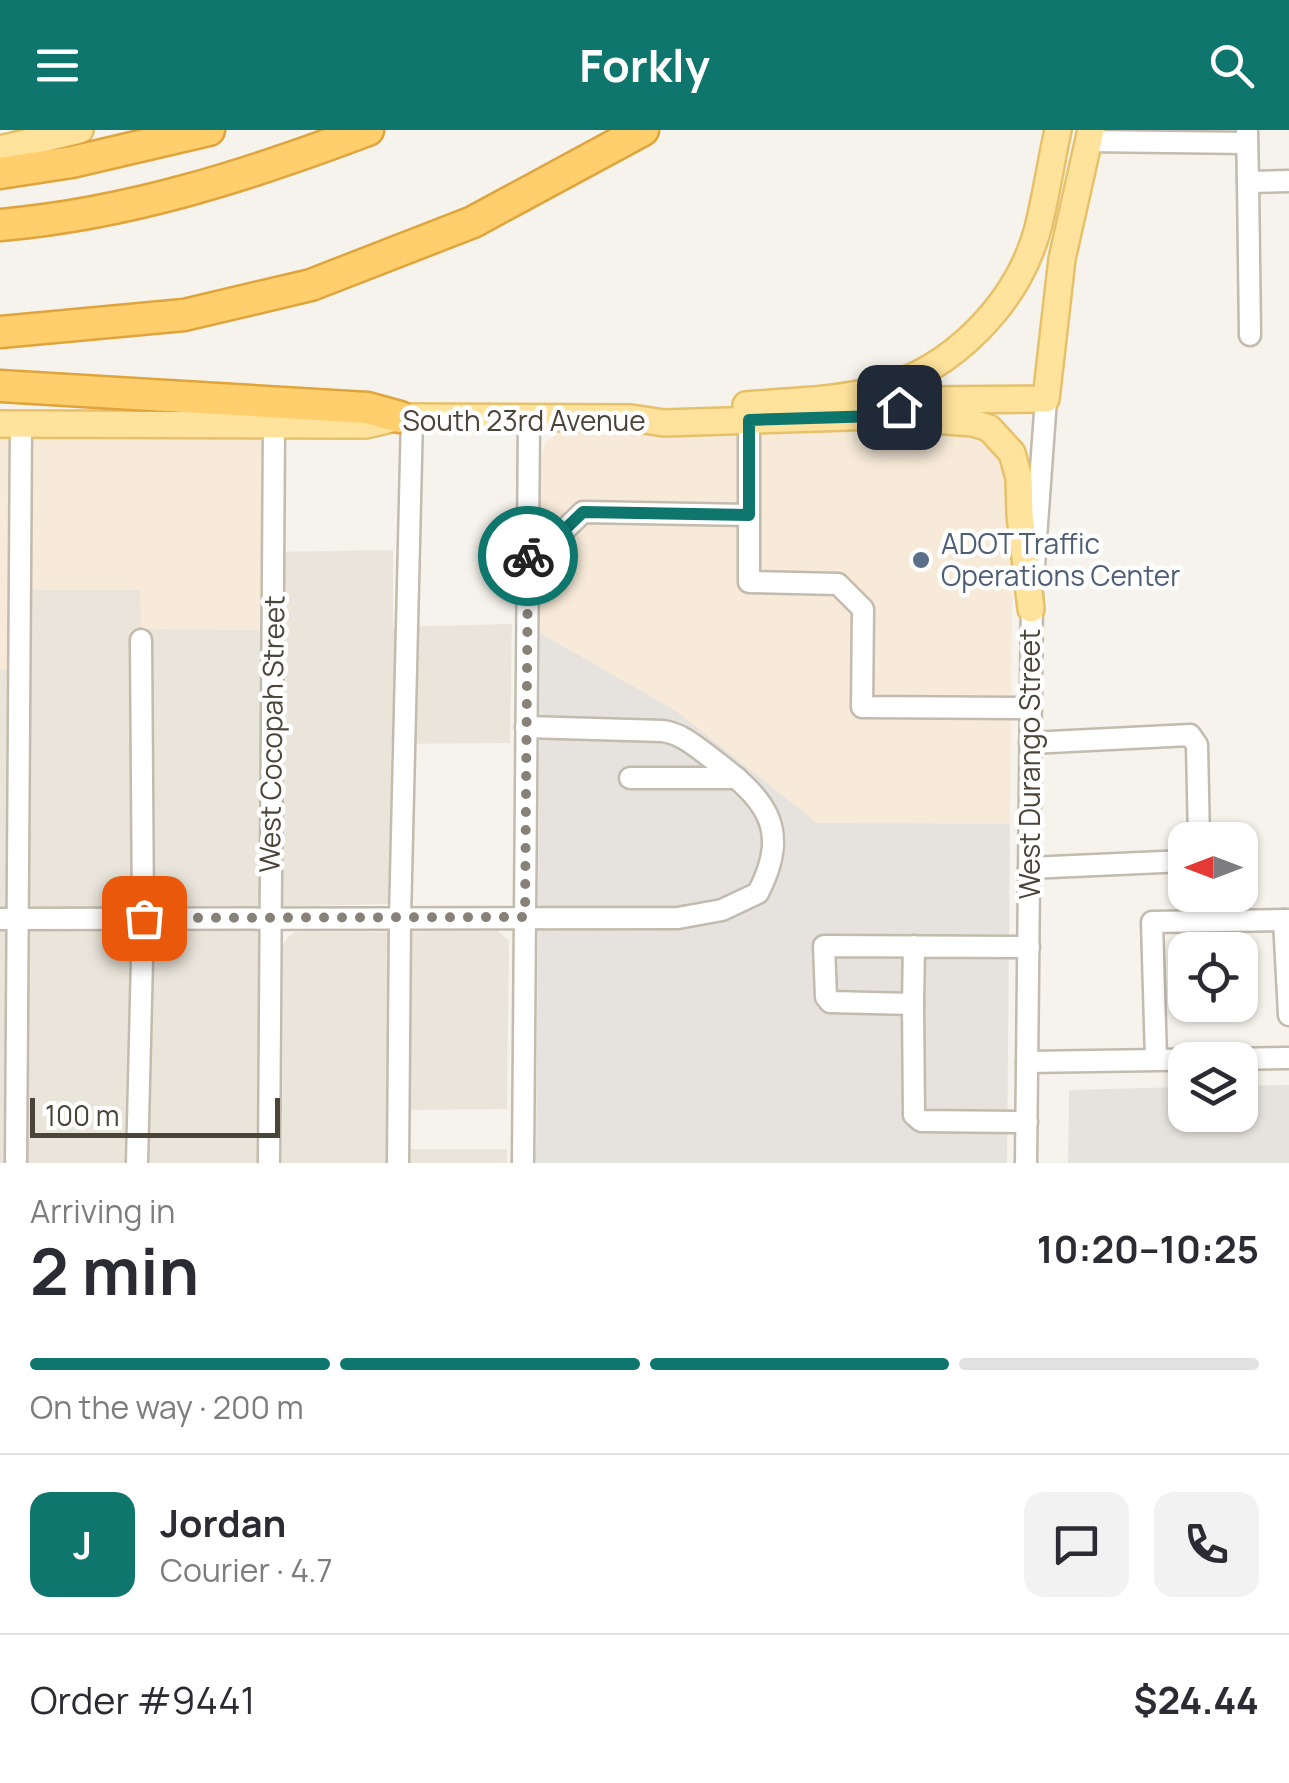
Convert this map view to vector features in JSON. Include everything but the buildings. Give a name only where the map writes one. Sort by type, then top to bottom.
[{"type":"highway","points":[[0,173],[72,162],[209,130]]},
{"type":"highway","points":[[0,225],[92,213],[221,183],[368,130]]},
{"type":"highway","points":[[0,332],[184,315],[311,285],[473,222],[643,130]]},
{"type":"highway","points":[[0,386],[349,406],[406,417]]},
{"type":"main road","points":[[0,149],[80,130]]},
{"type":"main road","points":[[631,418],[877,390],[912,377],[954,351],[991,316],[1021,271],[1037,230],[1058,130]]},
{"type":"main road","name":"West Durango Street","points":[[1046,399],[1062,259],[1090,135]]},
{"type":"main road","name":"South 23rd Avenue","points":[[10,424],[366,425],[406,417],[631,418],[664,423],[878,416],[928,400],[1046,399]]},
{"type":"main road","points":[[878,416],[973,423],[989,428],[1012,453],[1020,478],[1020,515],[1031,609]]},
{"type":"street","points":[[1090,135],[1247,137],[1250,335]]},
{"type":"street","points":[[1248,182],[1289,181]]},
{"type":"street","name":"West Durango Street","points":[[1026,1163],[1031,609],[1046,399]]},
{"type":"street","points":[[398,1163],[406,417]]},
{"type":"street","points":[[523,1163],[529,419]]},
{"type":"street","points":[[749,420],[749,582],[838,584],[862,609],[862,707],[1030,708]]},
{"type":"street","points":[[10,424],[8,919],[16,1163]]},
{"type":"street","name":"West Cocopah Street","points":[[269,1163],[274,426]]},
{"type":"street","points":[[528,536],[557,537],[583,512],[749,515]]},
{"type":"street","points":[[137,1163],[144,918],[141,640]]},
{"type":"street","points":[[8,919],[678,918],[722,910],[758,893],[772,862],[771,822],[763,804],[737,778],[680,735],[526,727]]},
{"type":"street","points":[[1030,743],[1190,735],[1197,746],[1199,822]]},
{"type":"street","points":[[630,778],[737,778]]},
{"type":"street","points":[[1029,868],[1168,863]]},
{"type":"street","points":[[1156,1059],[1152,922],[1287,920],[1289,1015]]},
{"type":"street","points":[[913,1004],[830,1002],[825,990],[824,946],[1029,947]]},
{"type":"street","points":[[914,946],[914,1114],[921,1121],[1027,1122]]},
{"type":"street","points":[[1027,1062],[1289,1058]]},
{"type":"shaded area","points":[[964,429],[1001,451],[1013,507],[1010,824],[817,824],[676,711],[540,633],[540,458],[547,440],[564,430]]},
{"type":"shaded area","points":[[0,430],[261,432],[262,630],[141,629],[140,590],[10,590],[7,669],[0,669]]},
{"type":"shaded area","points":[[393,550],[393,627],[512,624],[510,743],[391,744],[391,904],[259,907],[257,1163],[0,1163],[0,669],[7,668],[9,590],[141,590],[141,628],[261,630],[262,552]]},
{"type":"shaded area","points":[[540,633],[676,711],[817,823],[1010,824],[1007,1163],[536,1163]]},
{"type":"shaded area","points":[[498,931],[509,941],[507,1109],[404,1110],[404,1149],[507,1149],[507,1163],[282,1163],[283,945],[288,937],[295,932]]},
{"type":"shaded area","points":[[1289,1085],[1289,1163],[1068,1163],[1069,1090],[1168,1087],[1168,1132],[1258,1132],[1258,1086]]},
{"type":"way so far","points":[[144,918],[525,917],[528,556]]},
{"type":"place","name":"ADOT Traffic Operations Center","points":[[921,560]]},
{"type":"route","points":[[528,556],[528,536],[557,537],[583,512],[749,515],[749,420],[878,416],[899,407]]}]
